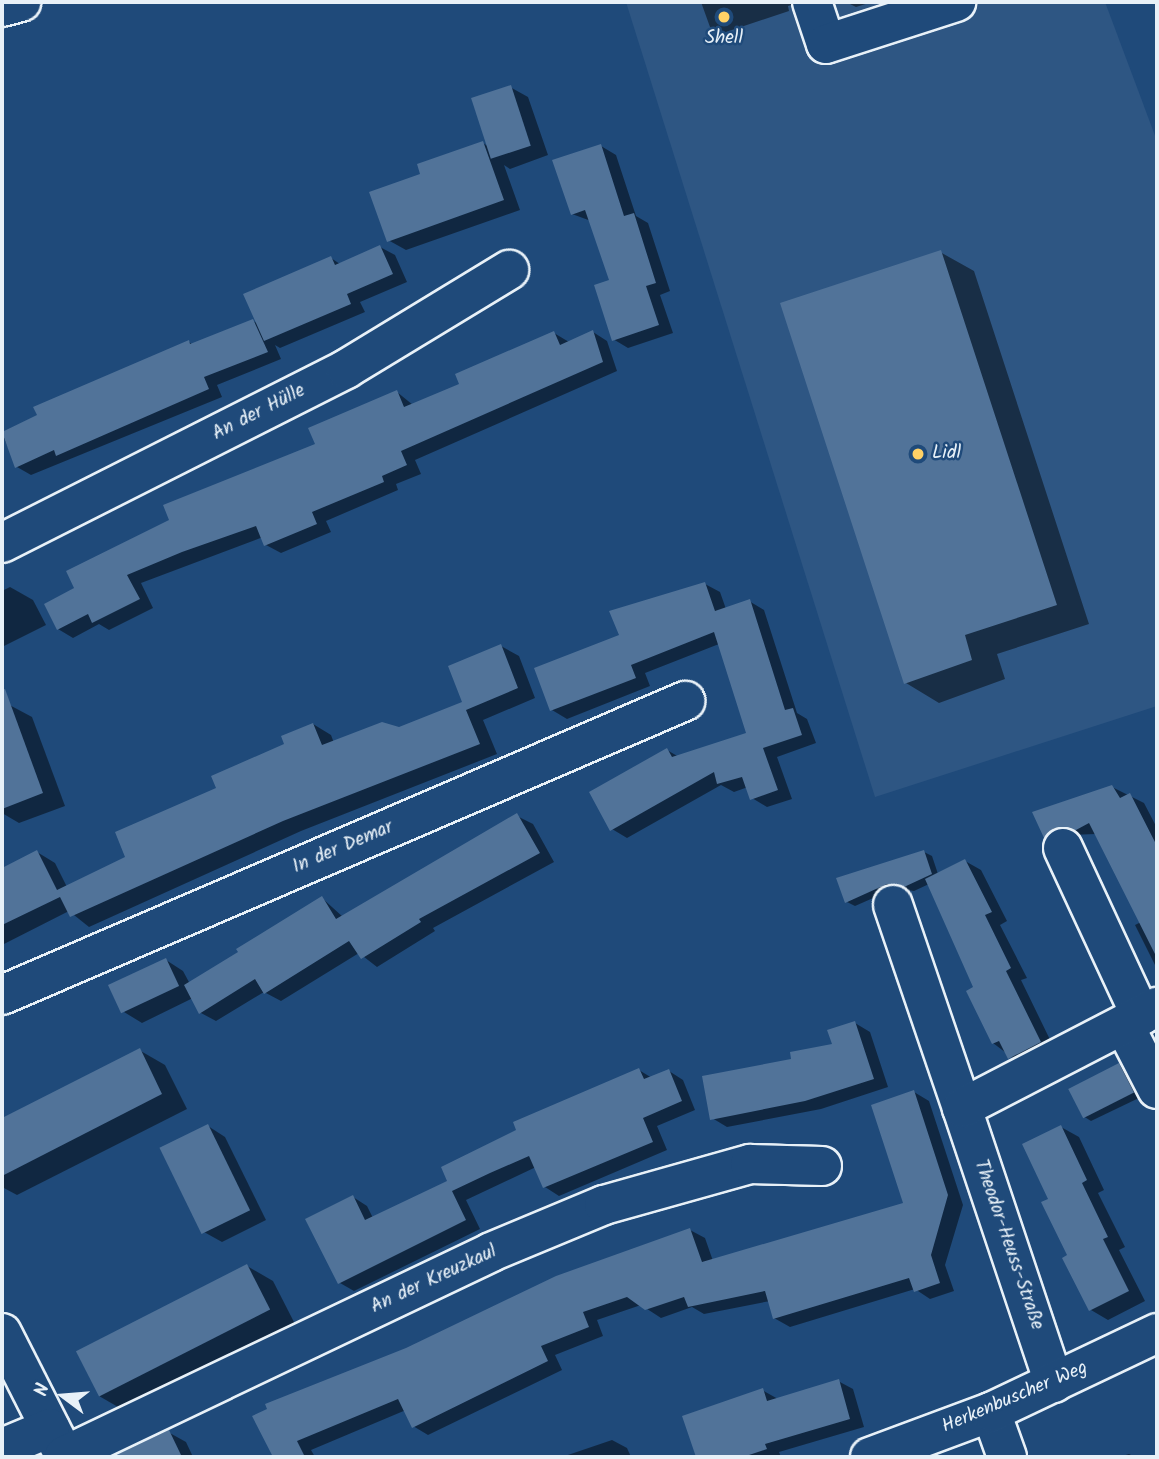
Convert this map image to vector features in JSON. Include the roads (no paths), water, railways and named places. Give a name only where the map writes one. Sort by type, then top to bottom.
[{"type":"street","points":[[2,7],[21,2]]},
{"type":"street","points":[[813,2],[826,44],[956,2]]},
{"type":"street","name":"An der Hülle","points":[[2,543],[346,369],[509,270]]},
{"type":"street","name":"In der Demar","points":[[2,995],[685,701]]},
{"type":"street","points":[[1063,848],[1141,1016],[1157,1089]]},
{"type":"street","name":"Theodor-Heuss-Straße","points":[[893,905],[1054,1382]]},
{"type":"street","points":[[962,1108],[1141,1016]]},
{"type":"street","name":"An der Kreuzkaul","points":[[60,1447],[576,1216],[710,1172],[750,1164],[822,1166]]},
{"type":"street","points":[[2,1333],[60,1447],[2,1448]]},
{"type":"street","name":"Herkenbuscher Weg","points":[[870,1457],[991,1412],[1157,1333]]},
{"type":"street","points":[[991,1412],[1007,1457]]},
{"type":"place","name":"Shell","points":[[724,17]]},
{"type":"place","name":"Lidl","points":[[918,454]]}]
